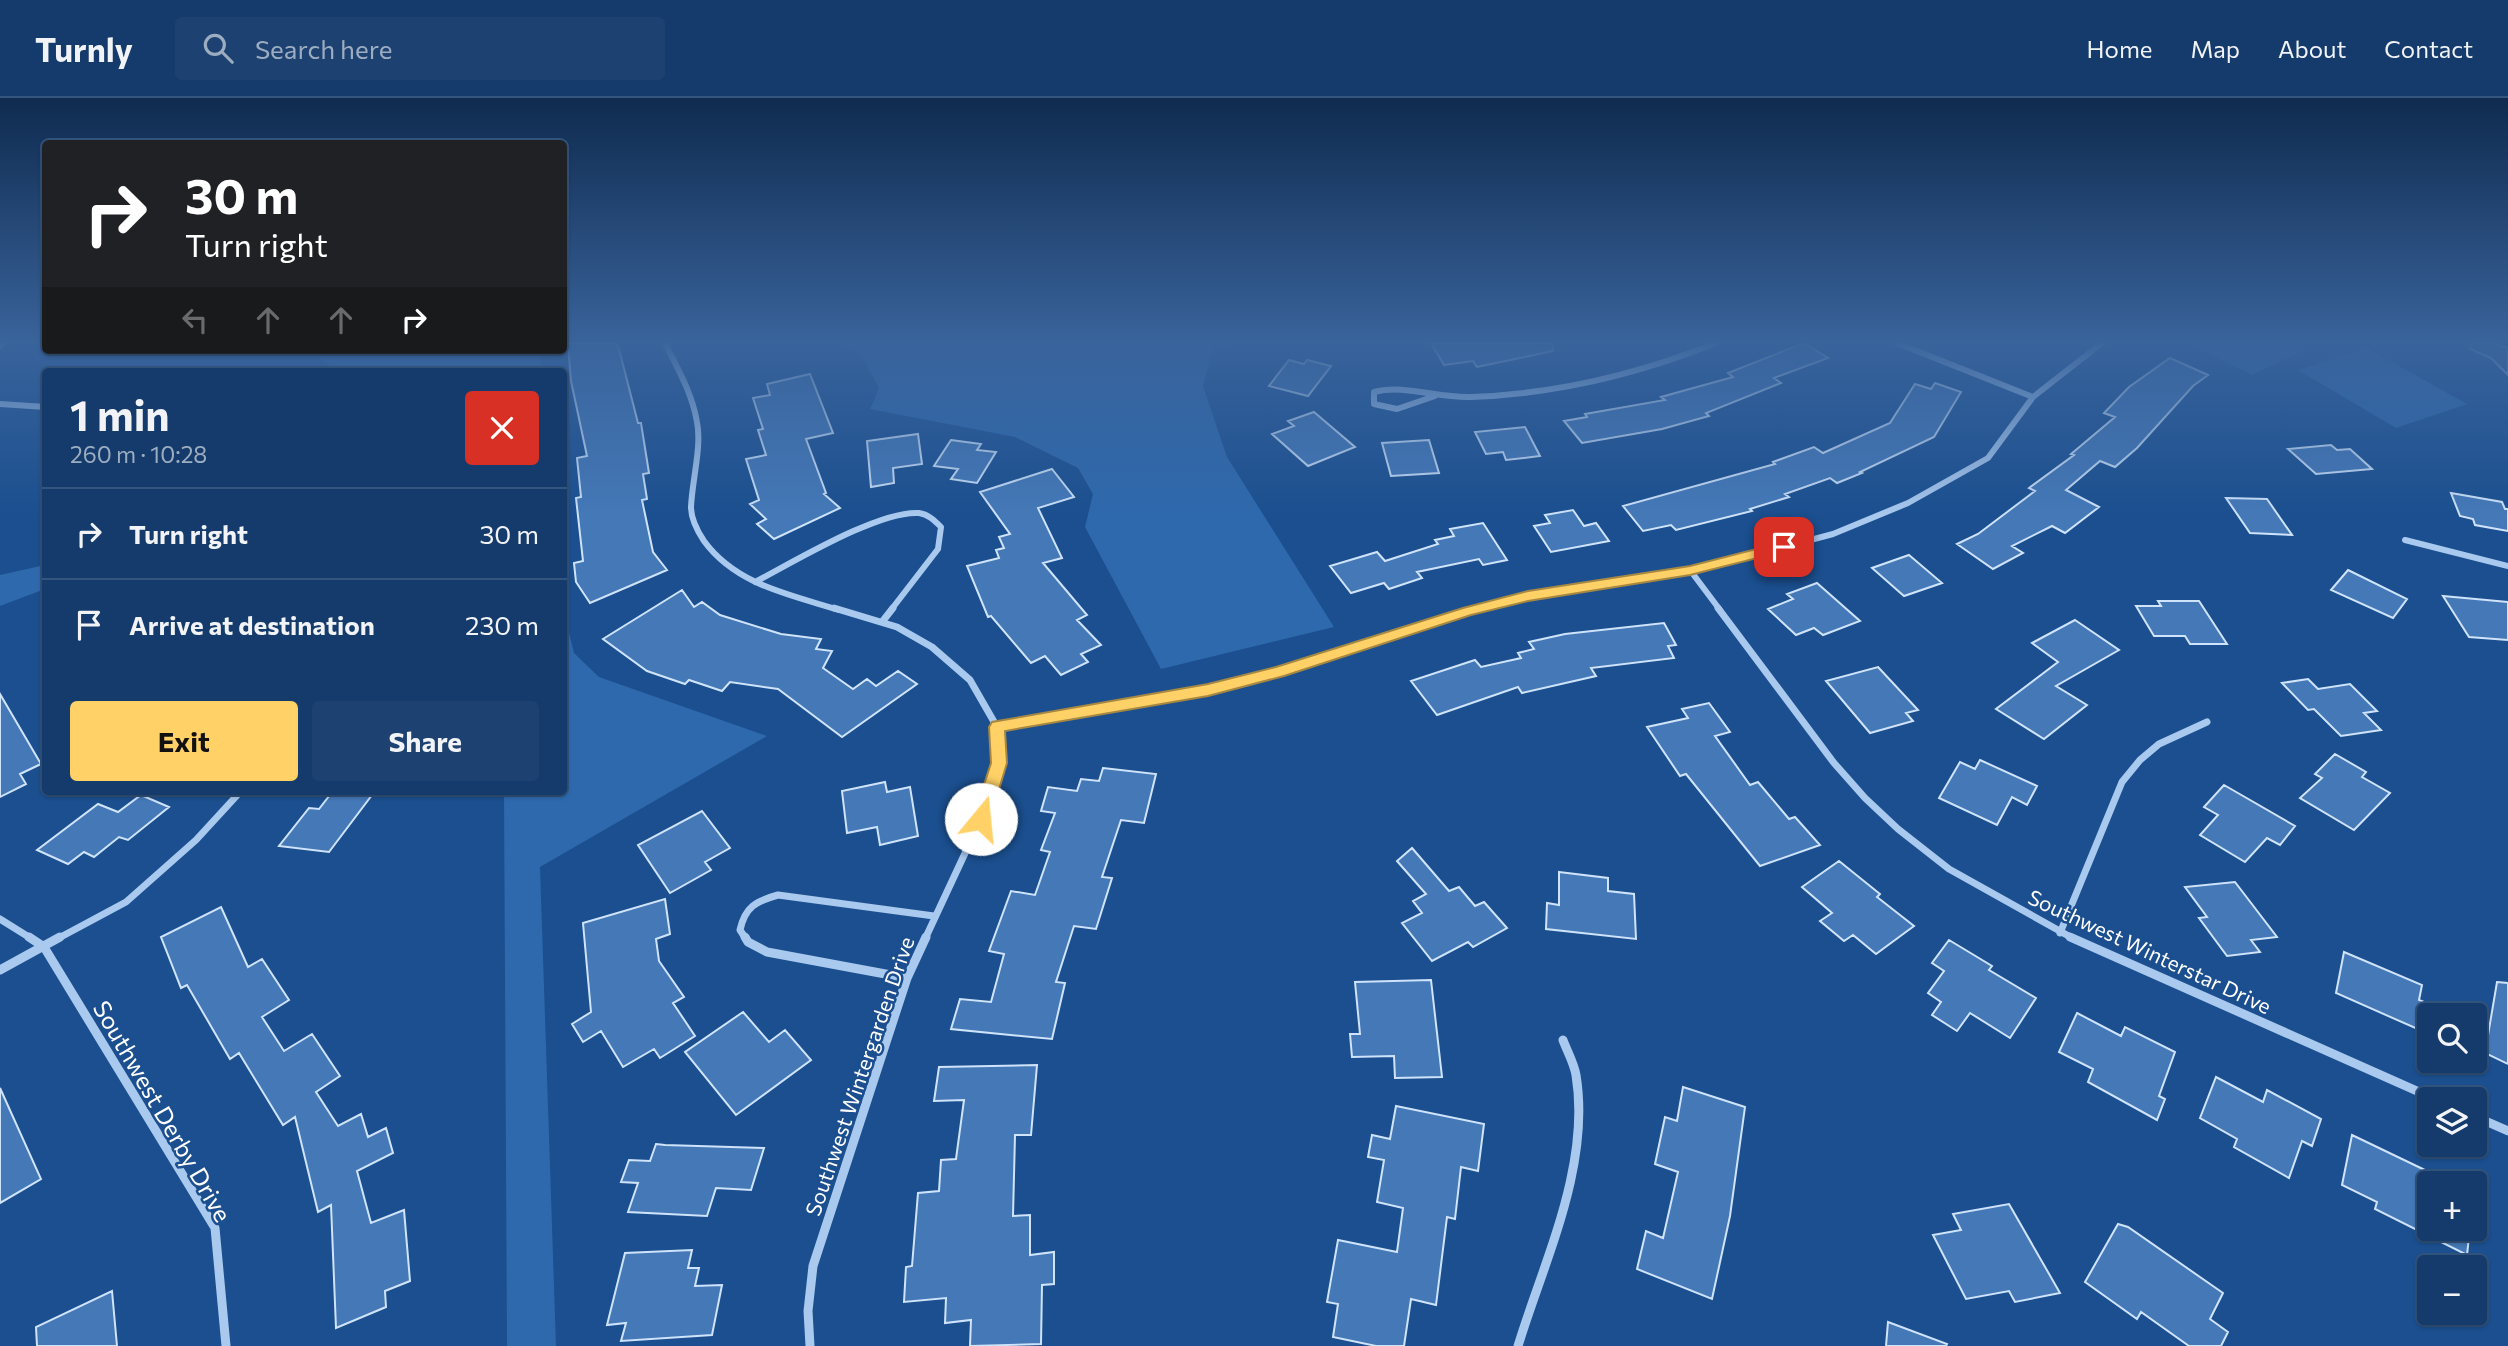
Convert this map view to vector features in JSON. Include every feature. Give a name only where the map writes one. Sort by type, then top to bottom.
[{"type":"street","name":"Southwest Wintergarden Drive","points":[[693,401],[698,425],[691,511],[699,534],[715,555],[737,573],[755,582],[806,601],[897,626],[932,647],[970,680],[997,727],[999,763],[981,819],[906,978],[813,1266],[808,1311],[810,1346]]},
{"type":"street","points":[[1374,401],[1382,409],[1398,410],[1421,401]]},
{"type":"street","points":[[997,727],[1208,690],[1279,672],[1468,611],[1516,599],[1690,570],[1833,534],[1908,503],[1988,458],[2031,401]]},
{"type":"street","points":[[0,404],[42,407]]},
{"type":"street","points":[[755,582],[877,523],[899,515],[920,513],[932,518],[941,527],[938,549],[882,622]]},
{"type":"street","points":[[2405,540],[2508,566]]},
{"type":"street","name":"Southwest Winterstar Drive","points":[[1690,570],[1834,763],[1865,798],[1898,829],[1949,869],[2060,933],[2417,1091]]},
{"type":"street","points":[[2060,933],[2122,782],[2134,764],[2149,749],[2207,722]]},
{"type":"street","points":[[0,970],[126,902],[196,841],[237,795]]},
{"type":"street","points":[[906,978],[768,952],[748,942],[740,930],[743,914],[754,901],[778,895],[934,916]]},
{"type":"street","points":[[0,919],[44,947]]},
{"type":"street","name":"Southwest Derby Drive","points":[[44,947],[215,1228],[226,1346]]},
{"type":"street","points":[[1518,1346],[1575,1157],[1578,1097],[1570,1052],[1563,1040]]},
{"type":"street","points":[[2487,1122],[2508,1131]]},
{"type":"shaded area","points":[[873,401],[1208,401],[1227,457],[1334,627],[1161,669],[1085,527],[1093,494],[1078,468],[1015,437],[870,409]]},
{"type":"shaded area","points":[[2351,401],[2462,401],[2467,404],[2396,428]]},
{"type":"shaded area","points":[[42,566],[42,590],[0,606],[0,575]]},
{"type":"shaded area","points":[[567,624],[574,653],[599,677],[767,736],[540,867],[556,1346],[507,1346],[504,795],[567,795]]},
{"type":"building","points":[[575,401],[632,401],[638,423],[641,423],[649,473],[643,474],[647,499],[642,500],[653,552],[667,570],[590,603],[576,582],[574,563],[583,561],[576,498],[581,497],[577,458],[587,456]]},
{"type":"building","points":[[754,401],[821,401],[833,433],[806,439],[826,493],[824,494],[840,508],[774,539],[757,524],[766,519],[750,504],[759,500],[746,459],[766,455],[758,430],[763,429]]},
{"type":"building","points":[[1658,401],[1735,401],[1706,413],[1709,416],[1662,429],[1582,443],[1564,421],[1587,417],[1585,414]]},
{"type":"building","points":[[1904,401],[1955,401],[1934,437],[1860,472],[1862,473],[1837,483],[1830,478],[1785,494],[1789,497],[1750,509],[1752,511],[1676,530],[1671,525],[1643,531],[1623,506],[1775,464],[1773,462],[1814,447],[1823,453],[1890,423]]},
{"type":"building","points":[[2115,401],[2179,401],[2137,448],[2115,467],[2100,461],[2066,490],[2099,507],[2065,533],[2052,526],[2012,546],[2023,553],[1993,569],[1957,544],[1978,534],[2035,491],[2029,488],[2074,455],[2071,454],[2115,417],[2104,413]]},
{"type":"building","points":[[1314,412],[1355,447],[1308,466],[1272,434],[1294,426],[1288,421]]},
{"type":"building","points":[[1525,427],[1540,456],[1506,460],[1503,452],[1486,454],[1475,432]]},
{"type":"building","points":[[918,434],[922,464],[893,468],[894,483],[871,487],[867,441]]},
{"type":"building","points":[[951,440],[981,444],[977,450],[996,452],[977,483],[951,479],[958,469],[934,466]]},
{"type":"building","points":[[1429,440],[1439,473],[1391,476],[1382,443]]},
{"type":"building","points":[[2331,445],[2337,450],[2350,449],[2372,469],[2316,474],[2288,449]]},
{"type":"building","points":[[1052,469],[1074,497],[1038,508],[1062,558],[1043,563],[1087,615],[1077,620],[1101,645],[1081,654],[1088,662],[1061,675],[1045,656],[1031,663],[991,616],[988,617],[967,566],[999,558],[996,550],[1004,548],[999,537],[1010,534],[980,492]]},
{"type":"building","points":[[2451,493],[2502,502],[2505,509],[2508,509],[2508,531],[2475,525],[2473,519],[2460,516]]},
{"type":"building","points":[[2226,498],[2267,499],[2292,535],[2250,533]]},
{"type":"building","points":[[1573,510],[1584,526],[1596,523],[1609,541],[1551,552],[1534,526],[1550,523],[1545,515]]},
{"type":"building","points":[[1483,523],[1507,560],[1483,565],[1479,559],[1417,572],[1422,578],[1389,589],[1384,583],[1351,593],[1330,566],[1377,552],[1385,561],[1438,544],[1435,540],[1454,536],[1450,529]]},
{"type":"building","points":[[1909,555],[1942,583],[1904,596],[1872,568]]},
{"type":"building","points":[[2348,570],[2407,599],[2393,618],[2331,590]]},
{"type":"building","points":[[1817,583],[1860,621],[1823,635],[1814,628],[1796,635],[1768,609],[1793,599],[1787,594]]},
{"type":"building","points":[[682,590],[694,607],[702,602],[720,615],[781,634],[821,639],[816,649],[832,651],[823,668],[853,689],[867,679],[876,686],[898,671],[917,684],[842,737],[778,689],[730,682],[722,691],[689,680],[685,684],[647,671],[603,639]]},
{"type":"building","points":[[2443,596],[2508,602],[2508,640],[2469,637]]},
{"type":"building","points":[[2158,601],[2199,601],[2227,644],[2190,644],[2185,636],[2154,636],[2136,606],[2161,606]]},
{"type":"building","points":[[2075,620],[2119,650],[2056,686],[2087,705],[2044,739],[1996,709],[2058,662],[2032,643]]},
{"type":"building","points":[[1664,623],[1676,645],[1668,646],[1674,658],[1591,668],[1596,676],[1522,693],[1518,687],[1437,715],[1411,681],[1475,660],[1481,667],[1521,658],[1518,653],[1534,649],[1529,642],[1565,634]]},
{"type":"building","points":[[1878,667],[1918,710],[1906,713],[1913,721],[1870,733],[1826,681]]},
{"type":"building","points":[[2308,679],[2318,689],[2350,684],[2377,711],[2364,713],[2381,730],[2341,736],[2314,709],[2308,710],[2282,683]]},
{"type":"building","points":[[0,694],[41,764],[20,774],[26,784],[0,797]]},
{"type":"building","points":[[1709,703],[1730,732],[1715,736],[1750,785],[1758,782],[1789,819],[1795,817],[1820,845],[1760,866],[1686,774],[1680,776],[1647,727],[1688,718],[1682,709]]},
{"type":"building","points":[[2335,754],[2366,772],[2362,777],[2390,793],[2354,830],[2300,798],[2322,778],[2315,774]]},
{"type":"building","points":[[1980,760],[2037,786],[2027,805],[2012,797],[1997,825],[1939,798],[1960,762],[1975,769]]},
{"type":"building","points":[[1103,768],[1156,774],[1144,823],[1121,820],[1102,877],[1112,878],[1096,929],[1074,926],[1056,982],[1065,983],[1052,1039],[951,1029],[960,999],[991,1002],[1004,954],[989,951],[1011,891],[1035,895],[1050,852],[1041,850],[1055,813],[1041,811],[1048,787],[1077,791],[1081,779],[1099,781]]},
{"type":"building","points":[[885,782],[887,792],[910,787],[918,836],[880,845],[877,827],[847,833],[842,791]]},
{"type":"building","points":[[2224,785],[2295,826],[2280,845],[2267,838],[2245,862],[2200,835],[2218,815],[2204,807]]},
{"type":"building","points":[[141,795],[169,807],[128,840],[119,837],[94,857],[84,852],[68,864],[37,850],[98,804],[118,812]]},
{"type":"building","points":[[330,795],[372,795],[329,852],[279,846],[309,808],[319,809]]},
{"type":"building","points":[[702,811],[730,848],[705,862],[711,870],[670,893],[638,845]]},
{"type":"building","points":[[1412,848],[1449,891],[1459,887],[1475,906],[1484,902],[1507,928],[1473,947],[1468,942],[1432,961],[1402,923],[1422,913],[1413,901],[1426,894],[1397,861]]},
{"type":"building","points":[[1839,861],[1880,894],[1877,897],[1914,926],[1876,954],[1853,935],[1844,941],[1820,921],[1832,913],[1802,887]]},
{"type":"building","points":[[1559,872],[1608,878],[1608,891],[1634,894],[1636,939],[1546,929],[1547,903],[1559,905]]},
{"type":"building","points":[[2235,882],[2277,937],[2251,940],[2260,952],[2227,956],[2199,918],[2207,917],[2185,887]]},
{"type":"building","points":[[665,899],[670,934],[656,939],[659,961],[684,997],[673,1003],[695,1036],[660,1058],[654,1049],[623,1067],[601,1031],[583,1042],[572,1024],[591,1012],[583,923]]},
{"type":"building","points":[[221,907],[248,967],[262,959],[289,1000],[262,1017],[284,1051],[312,1034],[340,1076],[316,1092],[338,1126],[361,1114],[368,1137],[386,1128],[393,1153],[357,1171],[371,1223],[404,1210],[410,1281],[385,1291],[386,1307],[336,1328],[331,1205],[318,1212],[295,1117],[283,1125],[239,1053],[230,1059],[187,985],[181,988],[161,937]]},
{"type":"building","points":[[1949,940],[1992,966],[1989,970],[2036,998],[2010,1038],[1970,1013],[1957,1031],[1932,1015],[1941,1002],[1928,993],[1944,971],[1932,963]]},
{"type":"building","points":[[2344,952],[2422,985],[2419,1000],[2426,1003],[2417,1003],[2417,1029],[2336,993]]},
{"type":"building","points":[[1431,980],[1442,1077],[1395,1078],[1394,1056],[1352,1057],[1350,1034],[1360,1034],[1355,982]]},
{"type":"building","points":[[2497,982],[2508,983],[2508,1064],[2487,1054]]},
{"type":"building","points":[[743,1012],[769,1042],[785,1030],[811,1060],[736,1115],[685,1052]]},
{"type":"building","points":[[2077,1013],[2121,1036],[2125,1027],[2175,1052],[2159,1096],[2165,1099],[2157,1120],[2088,1082],[2093,1069],[2059,1052]]},
{"type":"building","points":[[1037,1065],[1031,1135],[1015,1135],[1013,1216],[1030,1215],[1030,1255],[1054,1252],[1054,1284],[1042,1285],[1041,1344],[970,1346],[971,1320],[945,1323],[946,1298],[904,1302],[906,1267],[912,1266],[918,1193],[939,1191],[941,1160],[956,1159],[964,1100],[934,1101],[939,1067]]},
{"type":"building","points":[[2216,1077],[2263,1102],[2267,1090],[2321,1119],[2312,1146],[2302,1141],[2289,1178],[2234,1147],[2237,1139],[2200,1118]]},
{"type":"building","points":[[1683,1087],[1745,1107],[1730,1216],[1712,1299],[1637,1269],[1646,1231],[1663,1238],[1678,1172],[1655,1164],[1665,1117],[1677,1121]]},
{"type":"building","points":[[0,1088],[41,1179],[0,1203]]},
{"type":"building","points":[[1396,1106],[1484,1124],[1478,1171],[1461,1167],[1455,1219],[1447,1217],[1436,1305],[1411,1299],[1404,1346],[1376,1346],[1333,1337],[1338,1304],[1327,1302],[1338,1240],[1397,1252],[1403,1208],[1377,1202],[1384,1160],[1368,1157],[1372,1135],[1390,1139]]},
{"type":"building","points":[[2352,1135],[2427,1171],[2417,1171],[2417,1230],[2375,1209],[2377,1202],[2342,1185]]},
{"type":"building","points":[[656,1144],[764,1148],[751,1190],[716,1188],[707,1216],[628,1212],[638,1183],[621,1182],[629,1160],[650,1161]]},
{"type":"building","points":[[2009,1204],[2060,1293],[2015,1302],[2009,1291],[1966,1299],[1933,1235],[1961,1230],[1953,1214]]},
{"type":"building","points":[[2118,1224],[2128,1227],[2223,1293],[2210,1319],[2228,1332],[2221,1346],[2189,1346],[2141,1312],[2137,1319],[2085,1282]]},
{"type":"building","points":[[2439,1241],[2469,1241],[2467,1255]]},
{"type":"building","points":[[692,1250],[688,1268],[699,1268],[695,1286],[722,1285],[712,1335],[621,1341],[626,1323],[607,1325],[625,1253]]},
{"type":"building","points":[[112,1291],[117,1346],[37,1346],[36,1327]]},
{"type":"building","points":[[1888,1322],[1947,1344],[1886,1346]]},
{"type":"route","points":[[981,819],[999,763],[997,727],[1208,690],[1279,672],[1468,611],[1528,596],[1655,577],[1712,566],[1784,547]]}]
